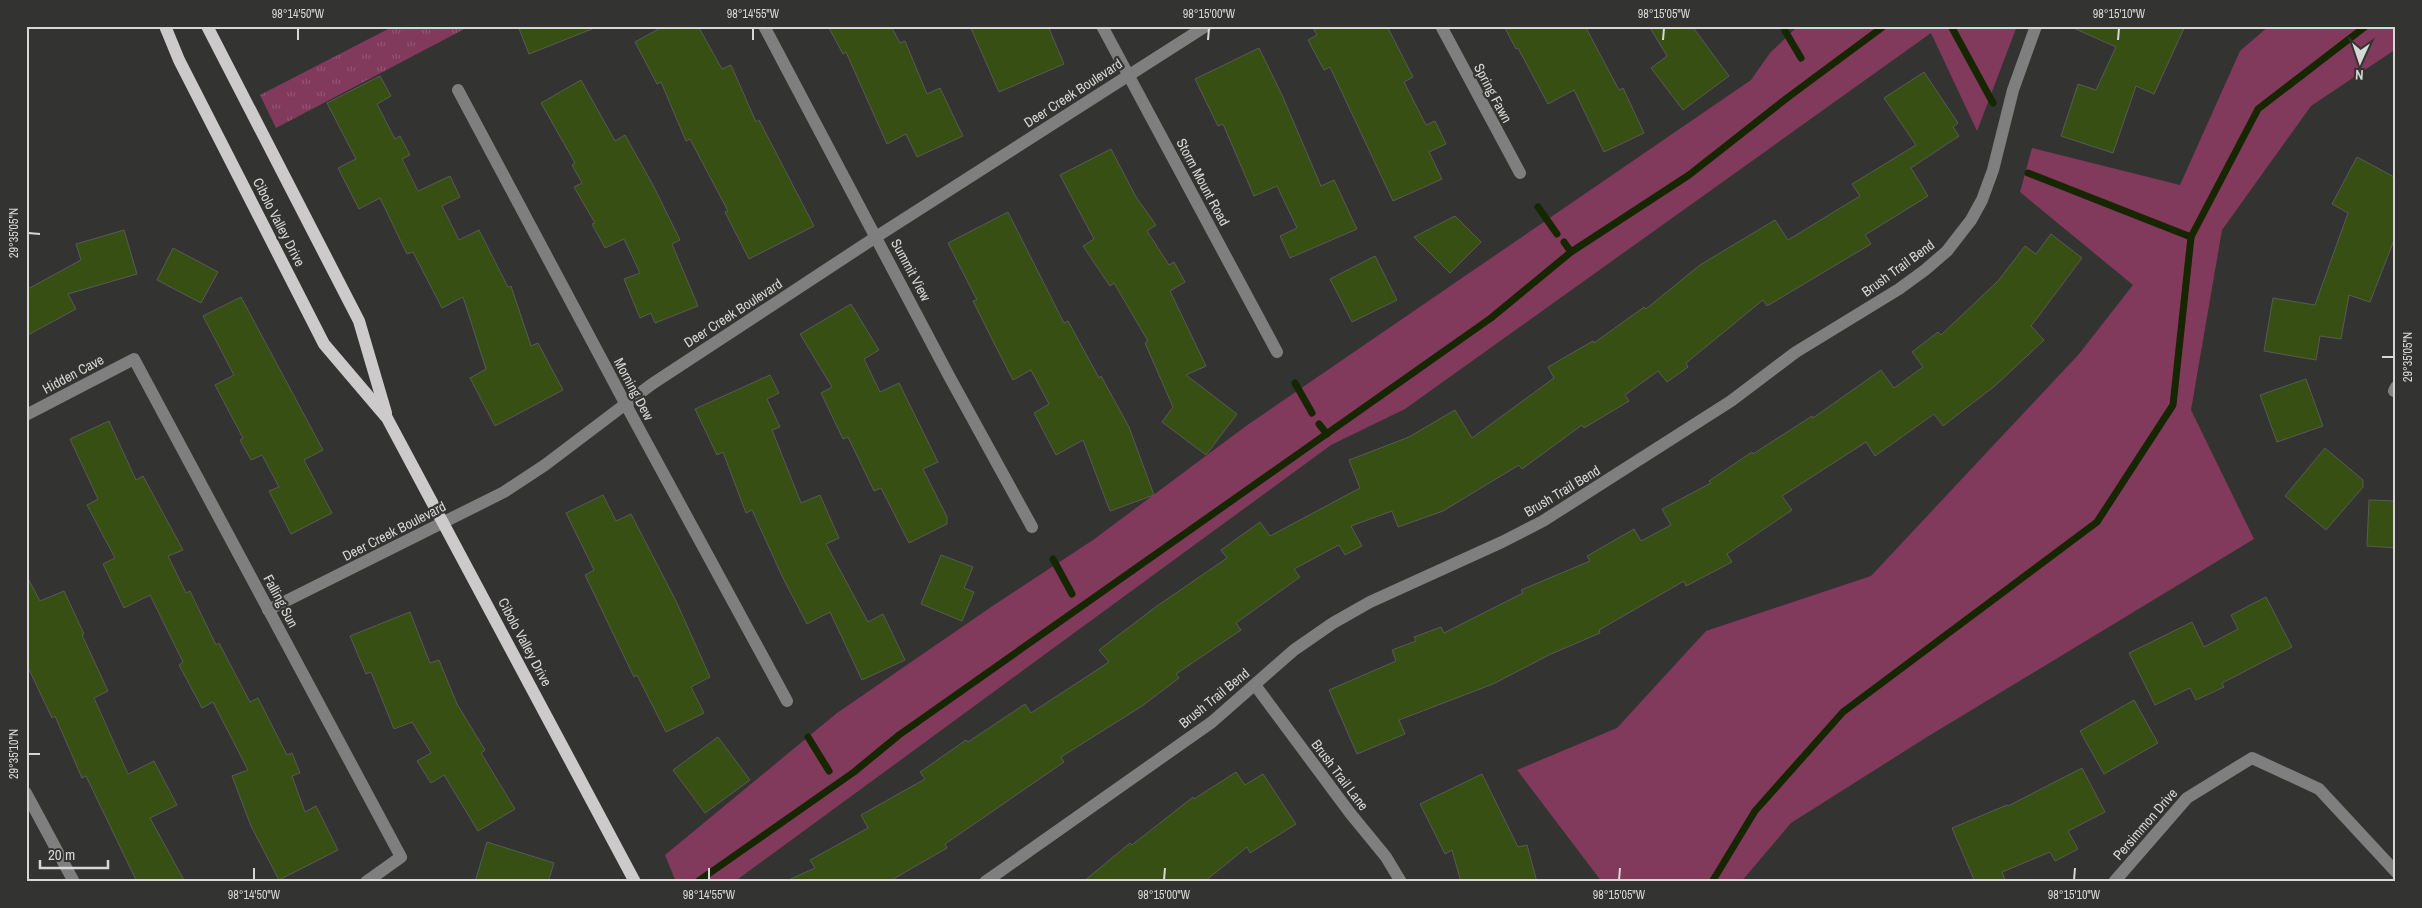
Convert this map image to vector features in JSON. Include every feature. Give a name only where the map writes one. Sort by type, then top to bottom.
[{"type":"main road","name":"Cibolo Valley Drive","points":[[165,26],[179,60],[324,344],[387,418],[445,522],[635,882]]},
{"type":"main road","name":"Cibolo Valley Drive","points":[[207,26],[359,321],[387,418]]},
{"type":"street","name":"Summit View","points":[[764,26],[954,385],[1032,527]]},
{"type":"street","name":"Storm Mount Road","points":[[1102,26],[1277,352]]},
{"type":"street","name":"Deer Creek Boulevard","points":[[268,610],[504,492],[545,465],[652,384],[876,237],[1206,26]]},
{"type":"street","name":"Spring Fawn","points":[[1441,26],[1520,173]]},
{"type":"street","name":"Brush Trail Bend","points":[[986,882],[1212,722],[1294,650],[1340,619],[1370,602],[1502,542],[1590,492],[1731,401],[1796,352],[1899,289],[1925,270],[1947,251],[1971,220],[1982,200],[1993,170],[2013,90],[2036,26]]},
{"type":"street","name":"Morning Dew","points":[[458,90],[787,701]]},
{"type":"street","name":"Hidden Cave","points":[[26,415],[134,359]]},
{"type":"street","name":"Falling Sun","points":[[134,359],[401,857],[366,882]]},
{"type":"street","name":"Brush Trail Lane","points":[[1255,685],[1350,813],[1386,857],[1402,882]]},
{"type":"street","name":"Persimmon Drive","points":[[2114,882],[2187,798],[2252,758],[2319,789],[2396,872]]},
{"type":"street","points":[[26,793],[74,882]]},
{"type":"green space","points":[[394,26],[470,26],[276,128],[260,95]]},
{"type":"green space","points":[[1798,26],[2017,26],[1977,131],[1931,33],[1405,409],[1331,445],[734,882],[676,882],[665,855],[837,713],[994,605],[1093,540],[1246,426],[1751,80],[1770,53]]},
{"type":"green space","points":[[2269,26],[2396,26],[2396,49],[2311,106],[2222,230],[2191,410],[2254,539],[1927,737],[1791,823],[1741,882],[1602,882],[1517,770],[1617,728],[1706,631],[1871,576],[2079,354],[2133,285],[2020,192],[2032,148],[2180,185],[2240,51]]},
{"type":"building","points":[[518,26],[597,26],[597,27],[529,54]]},
{"type":"building","points":[[664,26],[698,26],[722,69],[731,65],[756,122],[759,120],[814,226],[749,259],[725,212],[728,211],[690,139],[686,141],[661,82],[657,84],[635,42]]},
{"type":"building","points":[[828,26],[891,26],[900,43],[905,41],[927,94],[940,88],[963,136],[917,157],[906,134],[887,144],[846,52],[843,54]]},
{"type":"building","points":[[970,26],[1048,26],[1064,64],[999,92]]},
{"type":"building","points":[[1312,26],[1387,26],[1413,77],[1404,82],[1426,125],[1435,121],[1446,144],[1429,152],[1442,179],[1393,201],[1330,67],[1324,70],[1308,40],[1317,35]]},
{"type":"building","points":[[1504,26],[1585,26],[1619,90],[1623,88],[1644,133],[1604,152],[1574,90],[1548,104]]},
{"type":"building","points":[[1649,26],[1692,26],[1729,76],[1683,110],[1651,68],[1667,56]]},
{"type":"building","points":[[2069,26],[2185,26],[2154,94],[2136,86],[2113,153],[2061,136],[2078,84],[2096,90],[2116,47]]},
{"type":"building","points":[[1259,48],[1282,95],[1321,186],[1334,180],[1357,229],[1290,258],[1280,236],[1297,228],[1277,186],[1254,196],[1223,124],[1218,126],[1195,79]]},
{"type":"building","points":[[1924,72],[1958,123],[1953,127],[1959,136],[1911,168],[1928,196],[1865,235],[1871,244],[1767,306],[1763,300],[1686,363],[1688,367],[1667,382],[1658,371],[1625,395],[1629,401],[1584,428],[1582,425],[1522,469],[1519,465],[1443,511],[1398,527],[1392,511],[1351,526],[1362,546],[1345,555],[1339,545],[1294,569],[1300,577],[1236,623],[1241,630],[1176,674],[1179,678],[1142,706],[1061,757],[1064,762],[945,844],[947,848],[888,882],[784,882],[815,868],[810,860],[868,828],[861,815],[925,779],[920,772],[966,740],[968,742],[1025,704],[1031,713],[1109,662],[1099,650],[1157,606],[1227,558],[1221,550],[1260,522],[1270,536],[1360,488],[1349,460],[1409,437],[1455,410],[1472,438],[1554,378],[1548,367],[1593,341],[1594,343],[1644,307],[1646,309],[1700,265],[1775,220],[1788,240],[1860,196],[1852,184],[1916,145],[1884,98]]},
{"type":"building","points":[[380,76],[391,96],[377,104],[395,139],[400,136],[410,155],[402,159],[418,191],[450,176],[460,197],[442,206],[459,240],[479,230],[508,287],[511,286],[531,346],[538,343],[563,390],[495,426],[470,378],[486,369],[463,297],[442,308],[413,252],[407,254],[380,198],[359,209],[338,168],[356,159],[327,103]]},
{"type":"building","points":[[581,80],[615,141],[625,135],[653,185],[680,240],[672,244],[698,306],[655,323],[651,313],[640,318],[624,279],[640,273],[624,239],[605,248],[592,224],[595,223],[574,187],[582,183],[572,165],[575,163],[541,103]]},
{"type":"building","points":[[1111,149],[1136,197],[1156,225],[1147,231],[1169,265],[1174,262],[1185,282],[1170,291],[1206,366],[1186,375],[1237,414],[1206,455],[1162,422],[1173,407],[1145,343],[1148,341],[1114,283],[1110,286],[1083,246],[1094,239],[1060,175]]},
{"type":"building","points":[[2357,157],[2396,178],[2396,235],[2370,302],[2349,295],[2341,339],[2320,336],[2316,360],[2264,351],[2273,298],[2315,305],[2348,213],[2332,204]]},
{"type":"building","points":[[1008,212],[1064,323],[1068,321],[1099,378],[1101,376],[1129,427],[1154,495],[1110,511],[1083,440],[1056,455],[1034,413],[1049,404],[1031,370],[1013,380],[973,301],[977,300],[948,243]]},
{"type":"building","points":[[1455,216],[1481,242],[1450,273],[1414,237]]},
{"type":"building","points":[[124,230],[137,274],[68,294],[76,309],[26,336],[26,290],[81,260],[76,244]]},
{"type":"building","points":[[2051,234],[2082,258],[2031,326],[2044,340],[1996,385],[1943,426],[1934,414],[1875,456],[1866,442],[1782,496],[1792,510],[1727,554],[1732,562],[1686,586],[1684,581],[1599,630],[1600,633],[1551,654],[1493,684],[1399,720],[1405,734],[1357,754],[1329,690],[1396,661],[1392,650],[1416,641],[1414,637],[1441,627],[1444,633],[1523,593],[1521,590],[1590,561],[1587,556],[1634,529],[1641,541],[1671,525],[1662,509],[1711,483],[1709,481],[1752,452],[1753,454],[1812,416],[1813,418],[1881,370],[1894,388],[1923,367],[1912,352],[1938,332],[1941,335],[1998,281],[2025,246],[2036,254]]},
{"type":"building","points":[[173,248],[218,272],[201,303],[157,280]]},
{"type":"building","points":[[1375,256],[1397,300],[1352,322],[1330,279]]},
{"type":"building","points":[[241,297],[323,450],[304,460],[332,513],[291,534],[269,491],[279,487],[262,455],[251,460],[240,440],[243,438],[215,385],[234,375],[203,316]]},
{"type":"building","points":[[851,304],[879,350],[864,359],[880,392],[899,383],[938,462],[923,469],[947,517],[947,524],[909,543],[881,488],[874,491],[848,437],[843,439],[821,393],[832,387],[800,334]]},
{"type":"building","points":[[770,375],[779,393],[767,399],[780,427],[772,430],[801,503],[820,495],[839,538],[826,544],[868,622],[883,614],[905,660],[862,680],[830,612],[807,624],[783,578],[752,510],[746,513],[723,452],[717,455],[695,409]]},
{"type":"building","points":[[2306,379],[2323,426],[2277,442],[2260,395]]},
{"type":"building","points":[[109,421],[136,480],[143,476],[183,550],[168,556],[186,593],[190,591],[216,645],[219,643],[250,702],[258,698],[287,755],[292,753],[300,773],[292,776],[305,812],[316,806],[338,850],[279,880],[251,826],[232,776],[248,770],[213,702],[202,708],[179,665],[183,662],[150,595],[124,608],[103,564],[115,558],[87,505],[98,499],[70,439]]},
{"type":"building","points":[[2325,448],[2363,480],[2363,487],[2326,530],[2285,496]]},
{"type":"building","points":[[603,495],[616,521],[631,514],[676,601],[710,677],[691,687],[704,713],[666,732],[637,675],[634,677],[585,575],[594,570],[566,513]]},
{"type":"building","points":[[2369,500],[2396,501],[2396,548],[2367,546]]},
{"type":"building","points":[[941,555],[973,567],[964,588],[974,592],[962,621],[921,604]]},
{"type":"building","points":[[26,575],[40,601],[64,591],[108,691],[94,698],[128,774],[154,761],[177,805],[150,818],[185,882],[137,882],[86,776],[82,778],[55,716],[52,718],[26,663]]},
{"type":"building","points":[[2266,597],[2292,647],[2222,683],[2224,687],[2196,700],[2190,688],[2155,705],[2129,653],[2192,622],[2204,647],[2238,629],[2231,615]]},
{"type":"building","points":[[410,612],[430,663],[439,660],[457,704],[485,750],[481,753],[515,809],[478,831],[444,775],[431,783],[417,761],[431,753],[412,722],[394,729],[371,672],[366,674],[350,636]]},
{"type":"building","points":[[2134,700],[2158,743],[2104,774],[2080,731]]},
{"type":"building","points":[[718,737],[750,780],[705,813],[673,770]]},
{"type":"building","points":[[2082,768],[2105,812],[2068,831],[2078,849],[2055,861],[2050,852],[2002,872],[2006,882],[1975,882],[1952,828],[2008,806]]},
{"type":"building","points":[[1236,772],[1245,785],[1263,774],[1296,824],[1250,853],[1247,847],[1204,882],[1083,882],[1130,843],[1132,845],[1193,797],[1194,799]]},
{"type":"building","points":[[1482,774],[1518,847],[1527,845],[1537,882],[1461,882],[1452,850],[1445,854],[1420,804]]},
{"type":"building","points":[[487,842],[554,863],[548,882],[475,882]]},
{"type":"waterway","points":[[697,882],[854,772],[899,735],[1491,318],[1571,252],[1689,175],[1787,98],[1884,26]]},
{"type":"waterway","points":[[1951,26],[1993,103]]},
{"type":"waterway","points":[[1712,882],[1755,811],[1843,712],[2097,522],[2173,405],[2191,237],[2258,109],[2366,26]]},
{"type":"waterway","points":[[1785,31],[1801,58]]},
{"type":"waterway","points":[[2028,173],[2191,237]]},
{"type":"waterway","points":[[1538,207],[1557,234]]},
{"type":"waterway","points":[[1564,242],[1571,252]]},
{"type":"waterway","points":[[1295,383],[1312,413]]},
{"type":"waterway","points":[[1319,424],[1327,434]]},
{"type":"waterway","points":[[1053,559],[1072,594]]},
{"type":"waterway","points":[[808,737],[829,771]]}]
